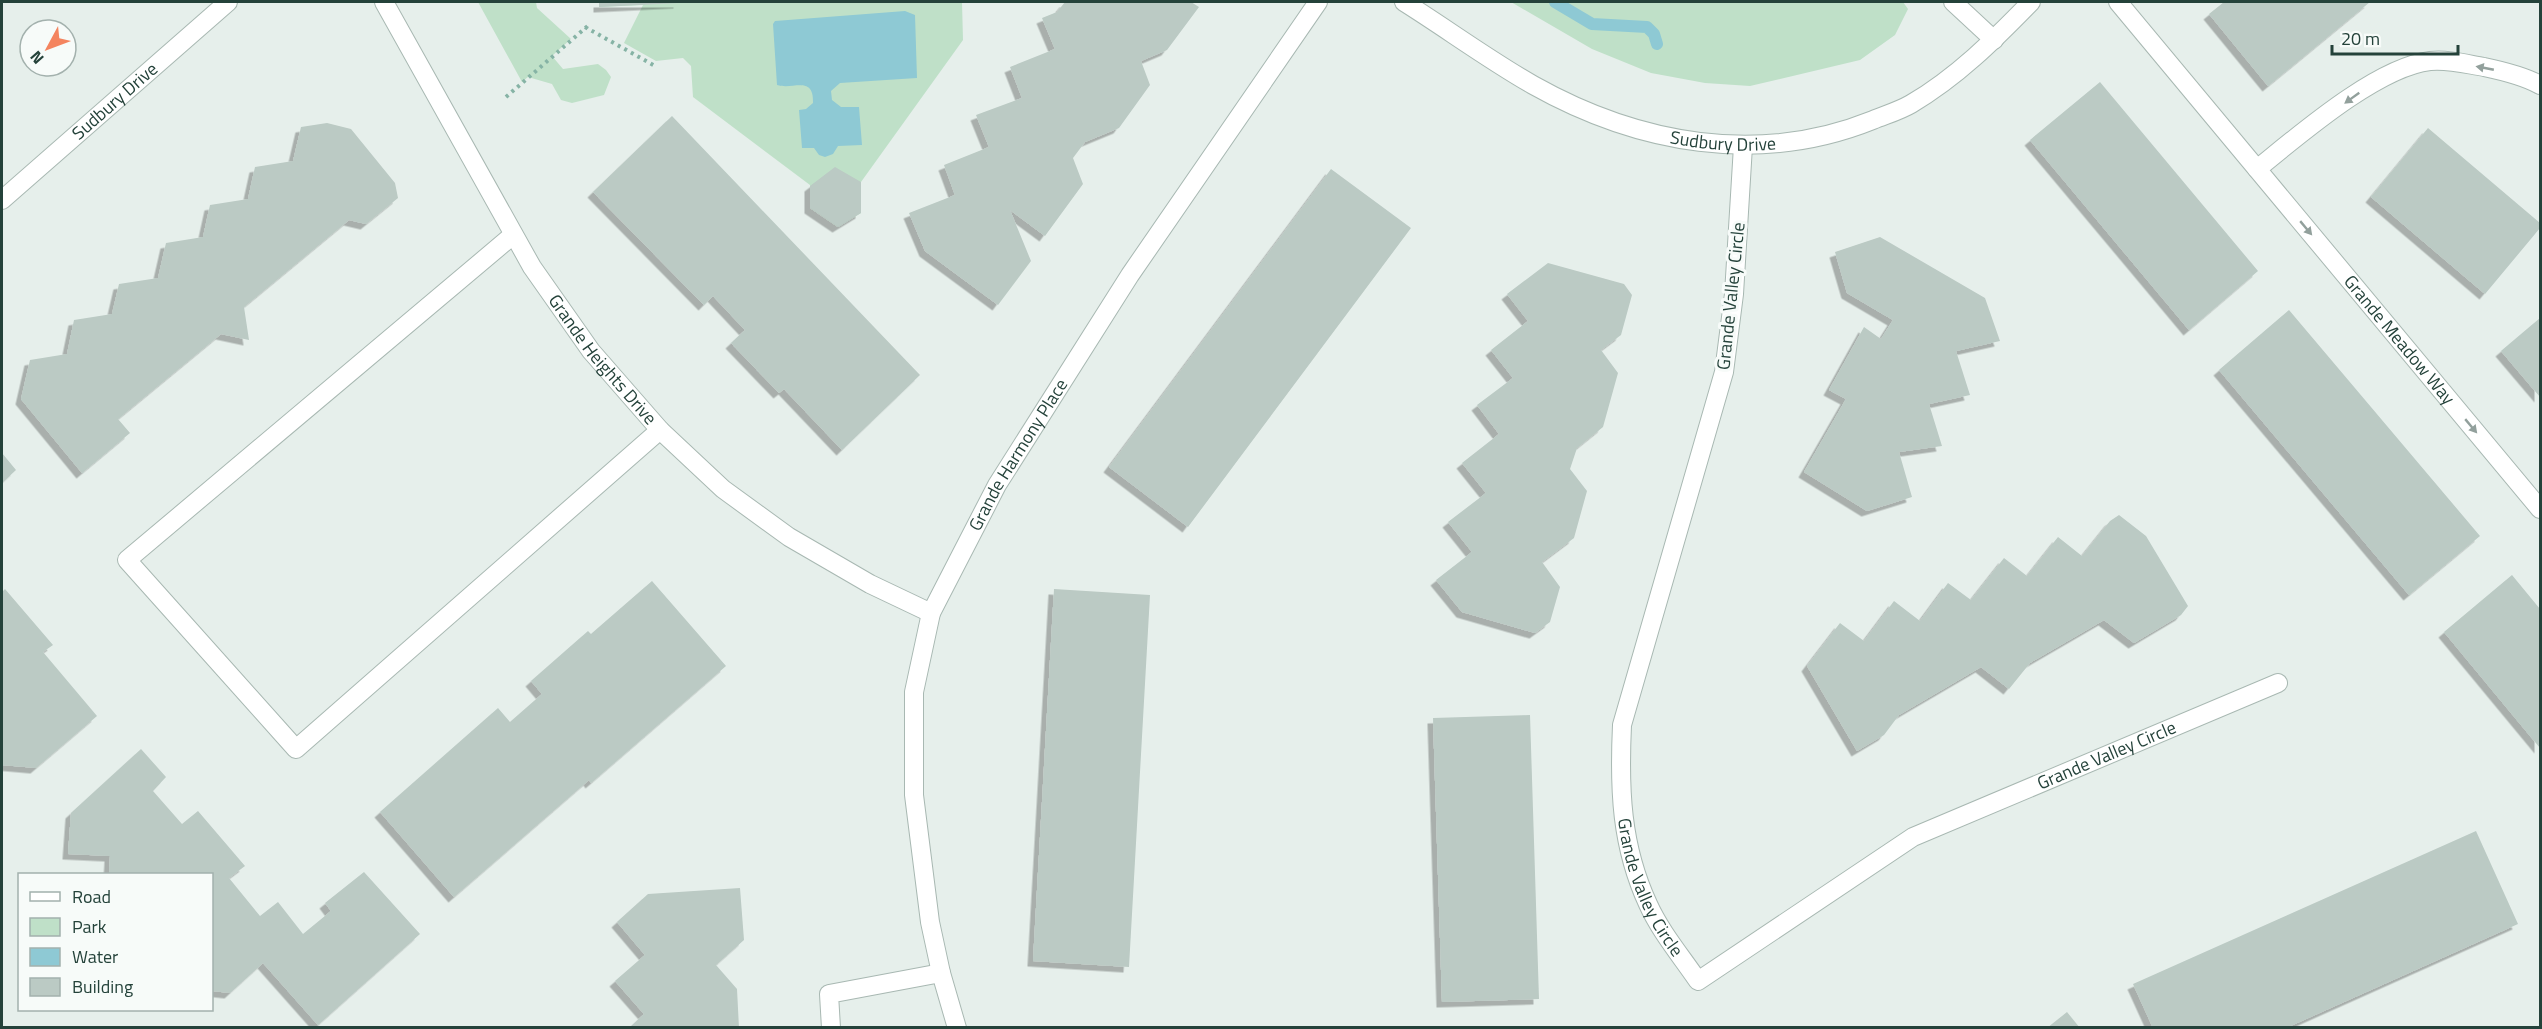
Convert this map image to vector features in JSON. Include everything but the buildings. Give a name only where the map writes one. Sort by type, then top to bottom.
[{"type":"street","name":"Sudbury Drive","points":[[2,200],[228,2]]},
{"type":"street","name":"Grande Heights Drive","points":[[384,2],[532,267],[591,351],[660,430],[723,489],[789,537],[870,584],[931,613]]},
{"type":"street","name":"Grande Harmony Place","points":[[957,1028],[941,973],[930,922],[914,795],[914,692],[931,613],[997,485],[1130,275],[1318,2]]},
{"type":"street","name":"Sudbury Drive","points":[[1404,2],[1533,85],[1587,111],[1643,132],[1690,141],[1743,147],[1822,136],[1859,125],[1910,105],[1964,68],[2031,2]]},
{"type":"street","points":[[1953,2],[1994,40]]},
{"type":"street","name":"Grande Meadow Way","points":[[2118,2],[2541,509]]},
{"type":"street","points":[[2257,169],[2370,85],[2402,67],[2430,61],[2459,63],[2499,70],[2541,85]]},
{"type":"street","name":"Grande Valley Circle","points":[[1743,147],[1734,294],[1724,372],[1622,725],[1620,770],[1623,820],[1630,861],[1648,907],[1698,981],[1913,837],[2278,683]]},
{"type":"street","points":[[513,235],[127,560],[296,749],[660,430]]},
{"type":"street","points":[[831,1028],[829,994],[941,973]]},
{"type":"path","points":[[506,97],[590,24]]},
{"type":"path","points":[[585,27],[657,67]]},
{"type":"green space","points":[[478,2],[536,2],[537,8],[571,39],[552,56],[563,69],[598,64],[606,70],[611,77],[604,95],[572,103],[561,100],[552,84],[528,77],[522,82]]},
{"type":"green space","points":[[599,2],[962,2],[963,40],[861,182],[861,213],[838,227],[810,208],[810,185],[693,97],[691,66],[683,58],[656,61],[624,43],[643,5],[599,7]]},
{"type":"green space","points":[[1511,2],[1903,2],[1908,9],[1895,35],[1860,60],[1750,86],[1705,83],[1651,73],[1592,49]]},
{"type":"water","points":[[905,11],[915,15],[917,78],[840,83],[831,91],[832,100],[841,107],[859,107],[862,145],[838,146],[833,154],[825,157],[819,155],[814,148],[802,148],[799,110],[806,109],[813,103],[812,94],[806,86],[777,85],[773,24],[775,21]]},
{"type":"waterway","points":[[1555,2],[1592,24],[1647,27],[1654,34],[1657,44]]}]
